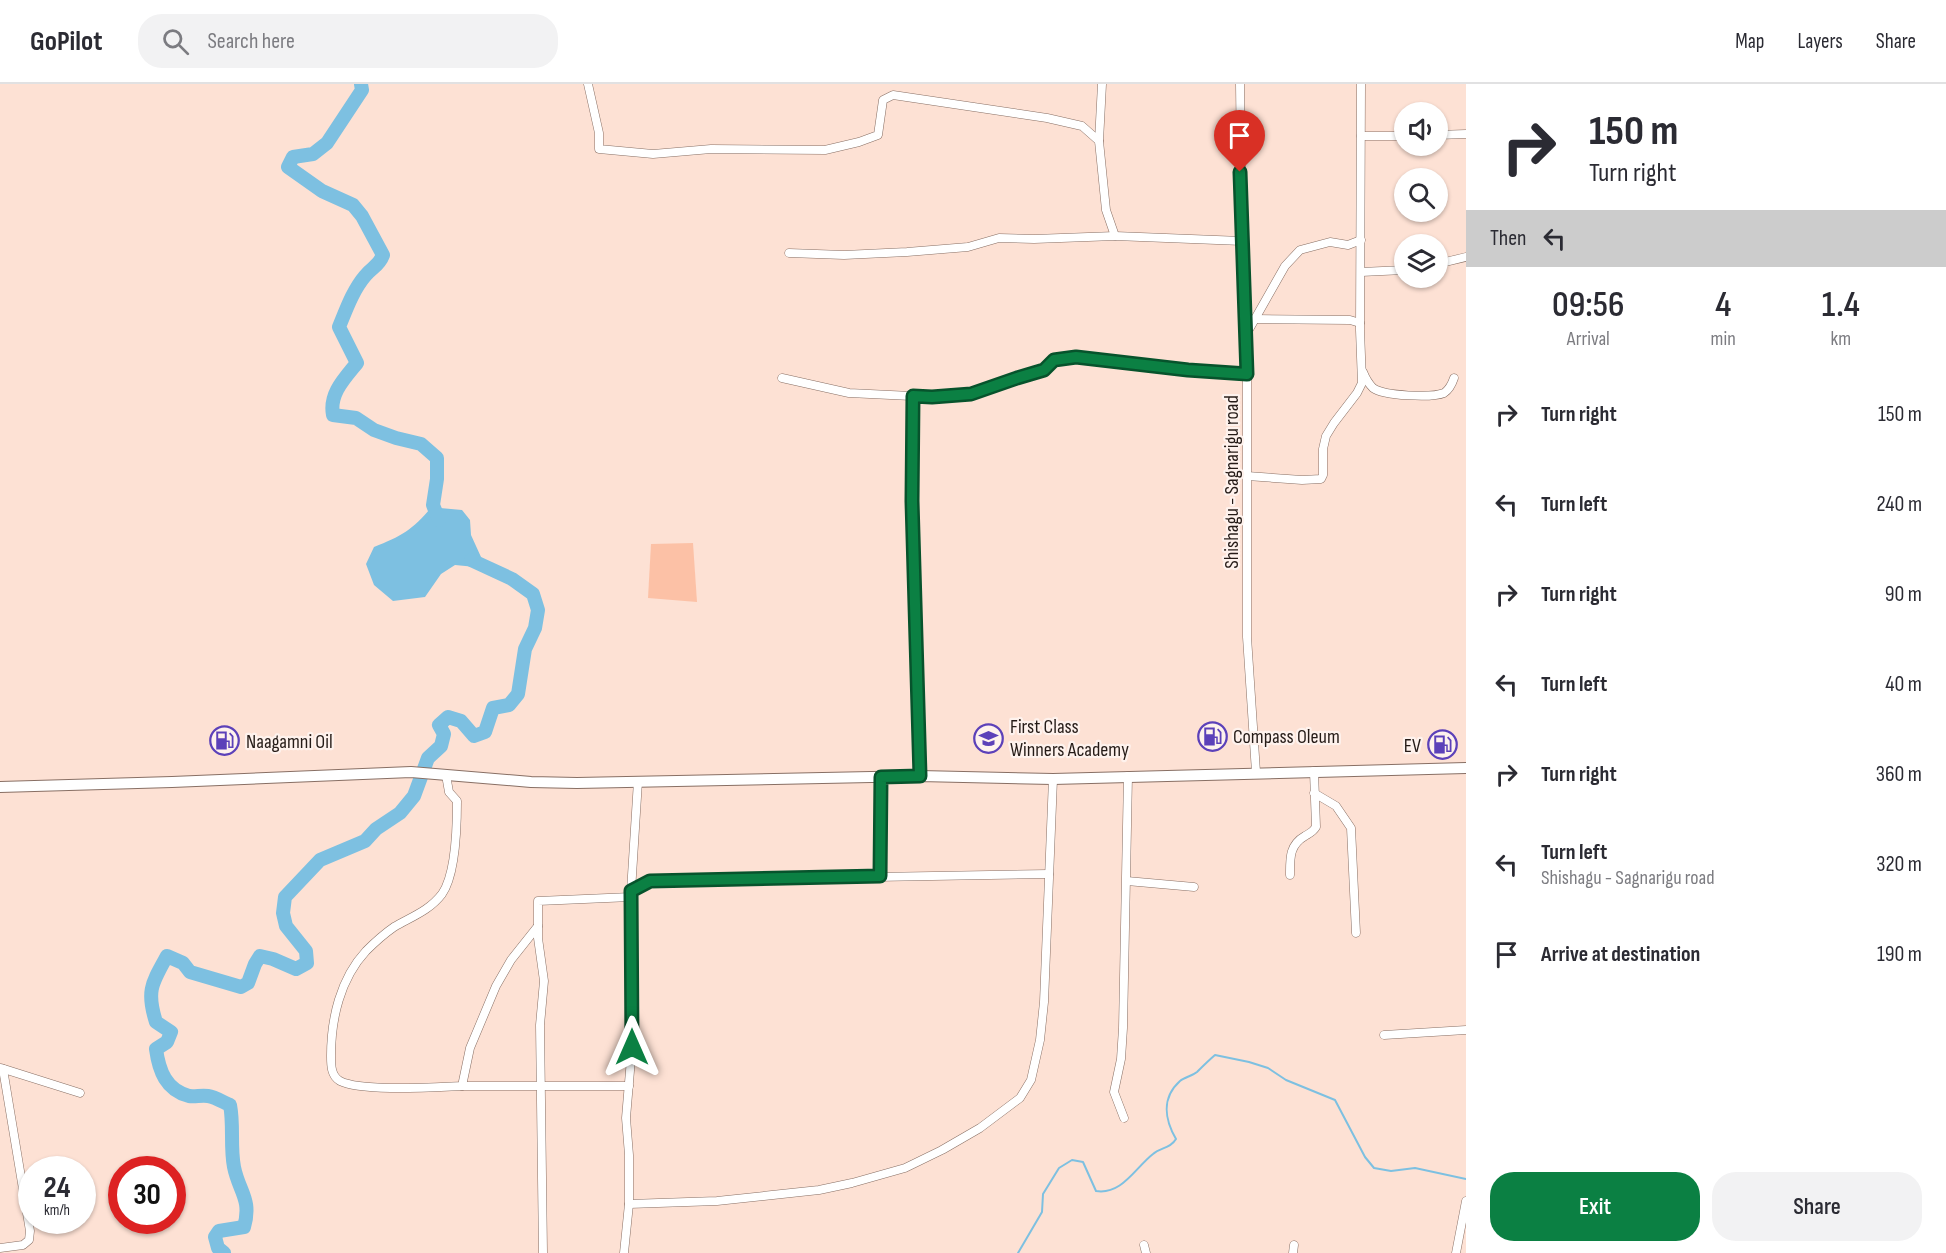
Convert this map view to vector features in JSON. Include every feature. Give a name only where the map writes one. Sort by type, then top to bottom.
[{"type":"main road","points":[[0,787],[411,772],[531,782],[577,783],[920,776],[1053,779],[1466,768]]},
{"type":"street","points":[[588,84],[599,133],[599,149],[653,154],[711,149],[825,150],[878,135],[883,100],[893,95],[1047,118],[1082,126],[1099,141]]},
{"type":"street","points":[[1102,84],[1099,141],[1106,210],[1115,236]]},
{"type":"street","name":"Shishagu - Sagnarigu road","points":[[1240,84],[1247,374],[1247,637],[1256,772]]},
{"type":"street","points":[[1248,476],[1302,480],[1321,478],[1326,436],[1360,388],[1362,370],[1360,323],[1362,84]]},
{"type":"street","points":[[1448,135],[1466,134]]},
{"type":"street","points":[[1361,136],[1394,136]]},
{"type":"street","points":[[789,253],[844,255],[908,252],[968,247],[999,238],[1034,240],[1115,236],[1242,241]]},
{"type":"street","points":[[1246,334],[1286,266],[1300,250],[1330,242],[1348,245],[1361,240]]},
{"type":"street","points":[[1448,261],[1466,256]]},
{"type":"street","points":[[1361,272],[1394,270]]},
{"type":"street","points":[[1255,319],[1350,320],[1360,323]]},
{"type":"street","points":[[782,378],[849,393],[932,397],[971,394],[1044,370],[1054,360],[1076,357],[1188,370],[1247,374]]},
{"type":"street","points":[[1362,370],[1373,388],[1387,393],[1407,395],[1441,394],[1451,387],[1454,378]]},
{"type":"street","points":[[913,396],[912,513],[920,776]]},
{"type":"street","points":[[1290,875],[1290,856],[1293,847],[1315,830],[1314,771]]},
{"type":"street","points":[[446,775],[449,792],[457,801],[449,880],[442,893],[425,910],[393,928],[366,952],[354,967],[341,992],[331,1030],[331,1065],[334,1075],[340,1081],[379,1087],[629,1086]]},
{"type":"street","points":[[1124,1118],[1114,1092],[1121,1059],[1128,776]]},
{"type":"street","points":[[880,876],[881,777]]},
{"type":"street","points":[[629,1204],[717,1201],[819,1190],[852,1183],[905,1167],[951,1144],[1004,1112],[1020,1098],[1030,1080],[1040,1040],[1047,956],[1053,779]]},
{"type":"street","points":[[624,1253],[629,1204],[626,1118],[632,1047],[631,894],[638,781]]},
{"type":"street","points":[[1314,793],[1336,806],[1351,828],[1356,933]]},
{"type":"street","points":[[633,872],[650,881],[1049,874]]},
{"type":"street","points":[[543,1253],[540,1025],[544,981],[538,926],[538,901],[631,894],[650,881]]},
{"type":"street","points":[[1127,881],[1194,886]]},
{"type":"street","points":[[462,1086],[470,1048],[496,986],[511,960],[538,926]]},
{"type":"street","points":[[1384,1035],[1466,1029]]},
{"type":"street","points":[[0,1248],[23,1245],[29,1240],[30,1231],[2,1068],[80,1093]]},
{"type":"street","points":[[1456,1253],[1466,1201]]},
{"type":"shaded area","points":[[693,543],[697,602],[648,598],[651,544]]},
{"type":"water","points":[[433,505],[462,510],[470,520],[471,535],[486,568],[455,565],[441,574],[425,597],[393,601],[374,585],[366,564],[374,547],[407,531]]},
{"type":"waterway","points":[[361,84],[362,90],[327,143],[313,154],[293,157],[288,167],[322,191],[353,205],[362,216],[383,255],[357,287],[339,327],[357,363],[335,394],[333,415],[356,418],[374,430],[421,444],[437,458],[433,505],[439,520]]},
{"type":"waterway","points":[[224,1253],[218,1248],[215,1237],[219,1231],[244,1227],[247,1209],[234,1167],[230,1105],[211,1097],[189,1096],[181,1093],[165,1078],[159,1065],[156,1049],[167,1042],[171,1032],[156,1022],[151,1002],[154,981],[167,956],[183,963],[190,972],[241,987],[248,983],[260,956],[296,969],[307,963],[306,951],[286,926],[283,913],[285,897],[320,860],[365,841],[376,829],[400,813],[414,796],[428,758],[441,746],[444,734],[439,725],[448,717],[461,721],[474,736],[485,732],[493,708],[509,705],[518,694],[525,649],[535,628],[538,610],[533,594],[512,579],[471,560]]},
{"type":"waterway","points":[[1018,1253],[1042,1212],[1043,1194],[1059,1168],[1072,1160],[1083,1162],[1096,1191],[1105,1191],[1121,1185],[1153,1154],[1174,1142],[1176,1139],[1167,1117],[1167,1102],[1170,1095],[1180,1081],[1197,1072],[1215,1055],[1268,1068],[1286,1080],[1335,1100],[1365,1157],[1374,1168],[1391,1171],[1415,1168],[1466,1179]]},
{"type":"place","name":"Compass Oleum","points":[[1212,736]]},
{"type":"place","name":"First Class Winners Academy","points":[[989,738]]},
{"type":"place","name":"Naagamni Oil","points":[[225,741]]},
{"type":"place","name":"EV","points":[[1442,745]]},
{"type":"route","points":[[632,1047],[631,891],[650,881],[880,876],[881,777],[920,776],[912,501],[913,396],[971,394],[1044,370],[1054,360],[1076,357],[1188,370],[1247,374],[1240,172]]}]
